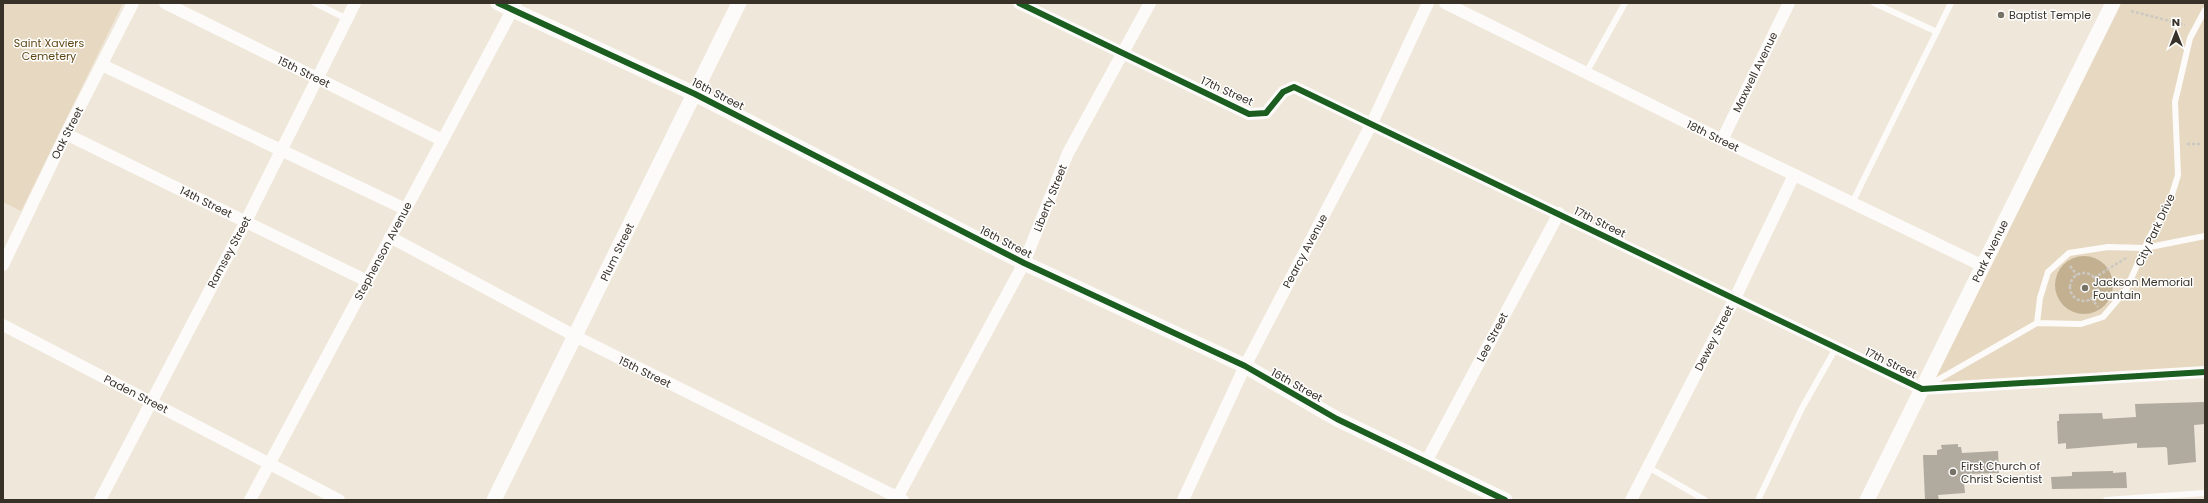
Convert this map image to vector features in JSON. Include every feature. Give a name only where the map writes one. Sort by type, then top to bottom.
[{"type":"street","name":"Oak Street","points":[[3,265],[66,134],[134,3]]},
{"type":"street","name":"15th Street","points":[[165,3],[442,140]]},
{"type":"street","name":"Ramsey Street","points":[[100,500],[150,401],[246,222],[355,3]]},
{"type":"street","name":"16th Street","points":[[498,3],[514,6],[695,94],[1024,262],[1245,366],[1337,418],[1504,500]]},
{"type":"street","name":"Plum Street","points":[[494,500],[739,3]]},
{"type":"street","name":"17th Street","points":[[1019,3],[1249,114],[1266,113],[1283,92],[1294,86],[1922,389],[2205,372]]},
{"type":"street","name":"Liberty Street","points":[[899,499],[1024,262],[1068,153],[1124,54],[1150,3]]},
{"type":"street","name":"Pearcy Avenue","points":[[1183,500],[1245,366],[1372,123],[1428,3]]},
{"type":"street","name":"18th Street","points":[[1446,3],[1465,8],[1586,74],[1983,266]]},
{"type":"street","name":"Maxwell Avenue","points":[[1722,140],[1789,3]]},
{"type":"street","name":"Park Avenue","points":[[1867,500],[2113,3]]},
{"type":"street","name":"Stephenson Avenue","points":[[250,500],[514,6]]},
{"type":"street","points":[[102,65],[281,152],[405,209]]},
{"type":"street","name":"14th Street","points":[[66,134],[367,281]]},
{"type":"street","name":"Dewey Street","points":[[1631,500],[1734,298],[1794,174]]},
{"type":"street","name":"Lee Street","points":[[1426,462],[1559,213]]},
{"type":"street","name":"15th Street","points":[[390,237],[575,336],[899,499]]},
{"type":"street","name":"Paden Street","points":[[3,325],[270,463]]},
{"type":"street","points":[[270,463],[340,500]]},
{"type":"lane","points":[[315,3],[347,19]]},
{"type":"lane","points":[[1586,74],[1625,3]]},
{"type":"lane","points":[[1874,3],[1937,32]]},
{"type":"lane","points":[[1852,202],[1951,3]]},
{"type":"lane","name":"City Park Drive","points":[[2037,323],[2081,324],[2103,317],[2126,290],[2145,248],[2170,201],[2178,175],[2175,102],[2194,27],[2205,10]]},
{"type":"lane","points":[[1922,389],[2037,323],[2040,298],[2048,272],[2069,253],[2108,247],[2145,248],[2205,236]]},
{"type":"lane","points":[[1758,500],[1802,408],[1836,348]]},
{"type":"lane","points":[[1648,467],[1705,500]]},
{"type":"lane","points":[[2106,500],[2205,493]]},
{"type":"path","points":[[2131,11],[2194,27]]},
{"type":"path","points":[[2094,278],[2126,258]]},
{"type":"path","points":[[2085,273],[2094,278],[2097,288],[2094,296],[2086,300],[2076,298],[2073,295],[2070,287],[2071,282],[2076,275],[2085,273]]},
{"type":"green space","name":"Saint Xaviers Cemetery","points":[[3,3],[123,3],[21,211],[3,202]]},
{"type":"green space","points":[[2113,3],[2205,3],[2205,372],[1922,389]]},
{"type":"shaded area","points":[[2084,256],[2100,261],[2108,269],[2113,285],[2108,301],[2100,309],[2084,314],[2068,309],[2060,301],[2055,285],[2060,269],[2068,261]]},
{"type":"building","points":[[2205,402],[2205,424],[2194,425],[2196,462],[2168,465],[2167,448],[2137,448],[2137,443],[2066,449],[2066,443],[2058,444],[2057,421],[2059,421],[2059,414],[2102,413],[2103,419],[2136,417],[2135,404]]},
{"type":"building","points":[[1958,444],[1958,447],[1961,447],[1962,453],[1998,451],[1999,473],[1968,474],[1966,477],[1966,483],[1964,483],[1965,493],[1938,495],[1939,500],[1925,500],[1923,455],[1937,455],[1937,450],[1942,449],[1941,445]]},
{"type":"building","points":[[2113,471],[2113,473],[2126,472],[2127,488],[2052,489],[2051,477],[2072,476],[2072,472]]},
{"type":"cycle path","points":[[498,3],[695,94],[1024,263],[1245,366],[1337,419],[1505,500]]},
{"type":"cycle path","points":[[1019,3],[1249,114],[1266,113],[1283,92],[1294,87],[1922,389],[2205,372]]},
{"type":"place","name":"Baptist Temple","points":[[2001,15]]},
{"type":"place","name":"Jackson Memorial Fountain","points":[[2085,288]]},
{"type":"place","name":"First Church of Christ Scientist","points":[[1953,472]]}]
